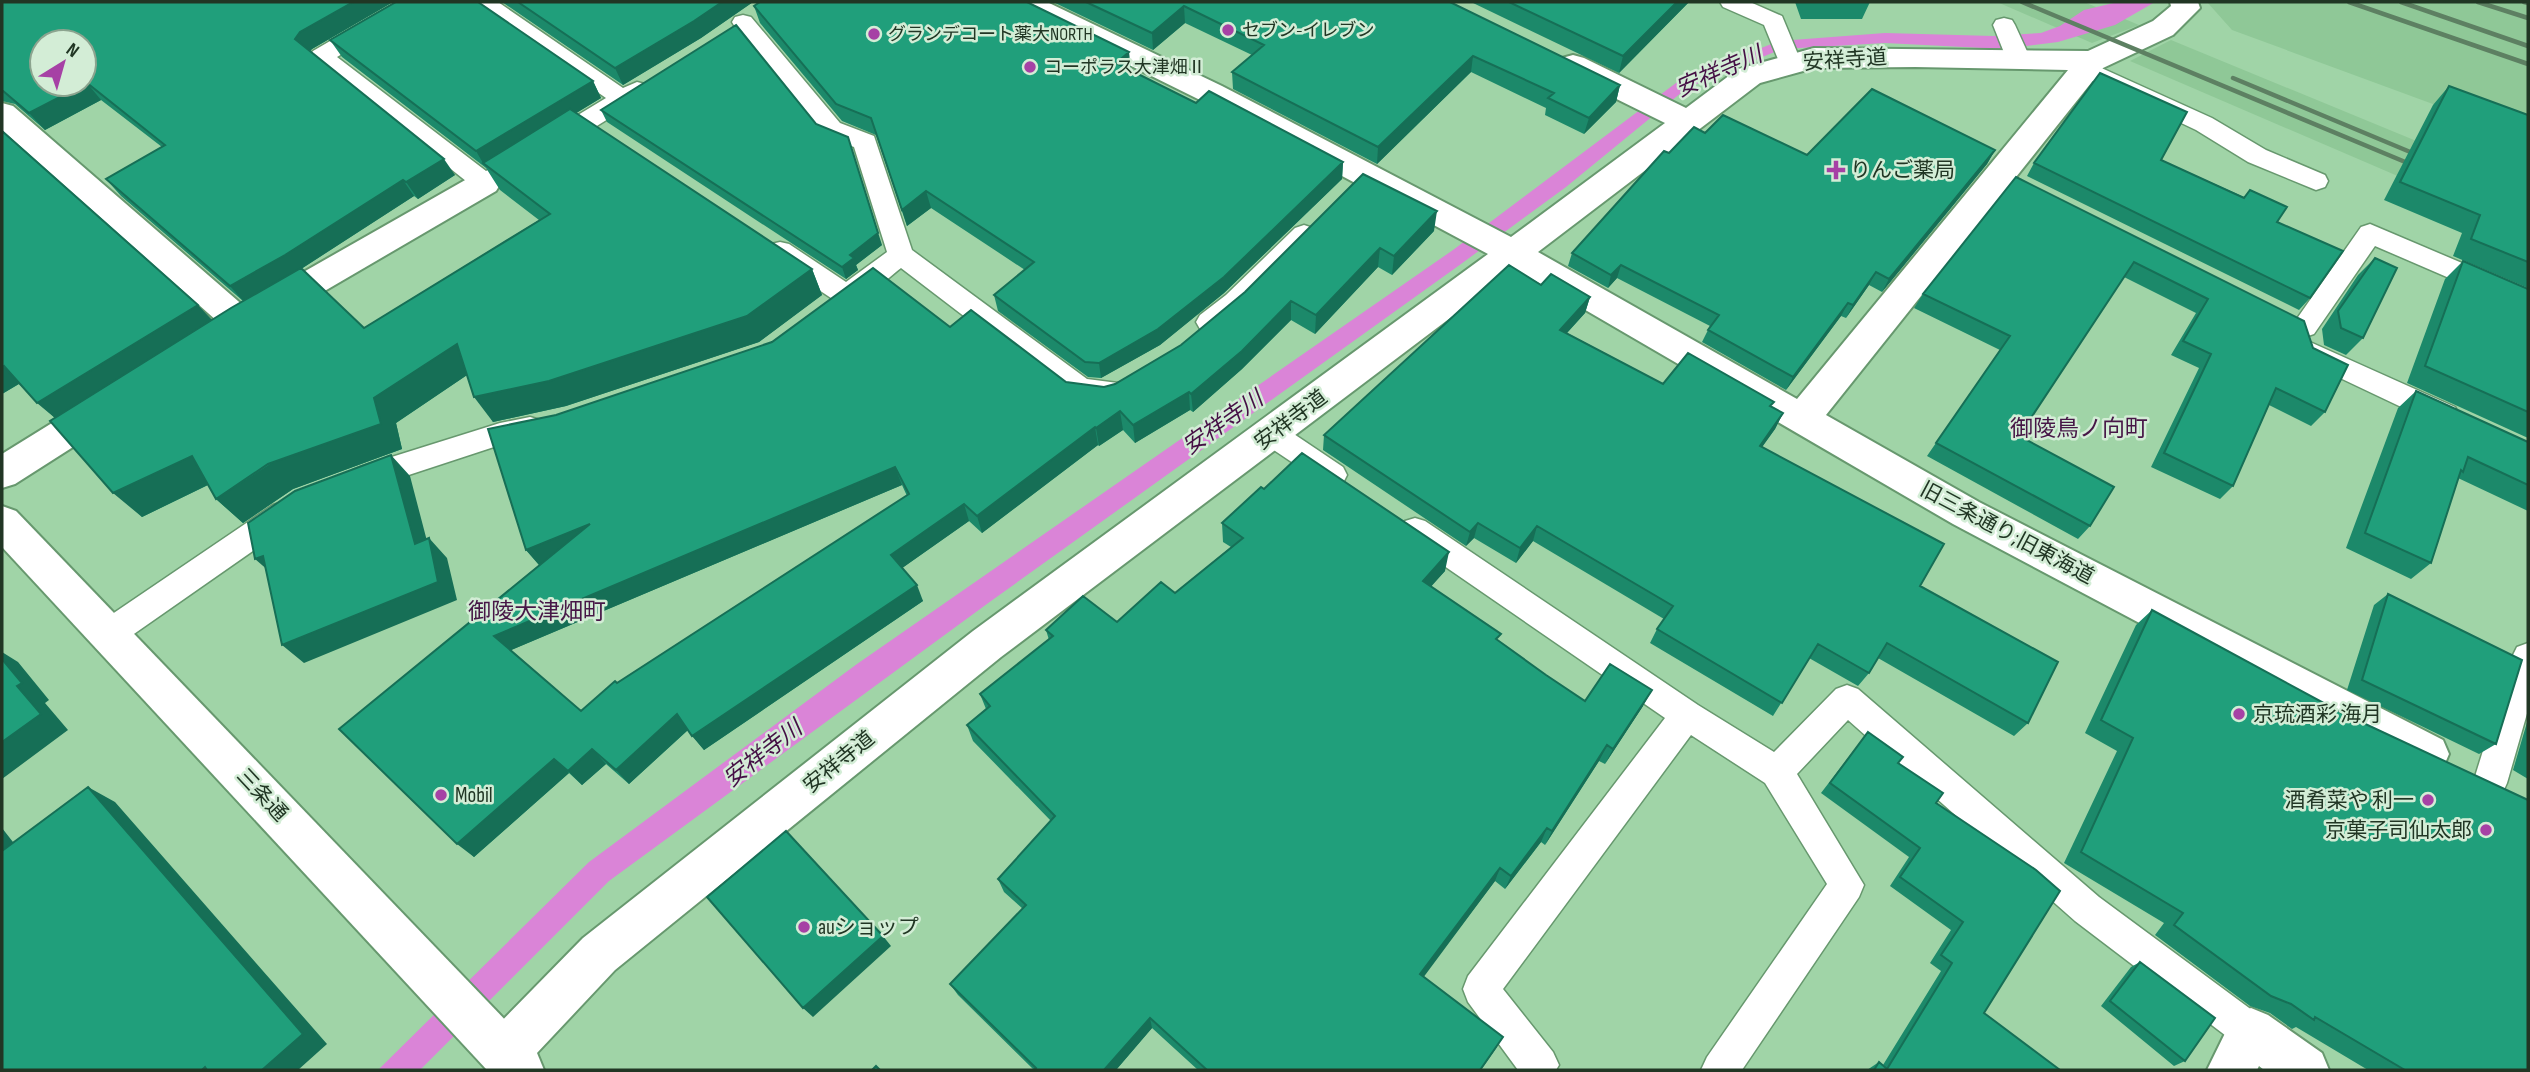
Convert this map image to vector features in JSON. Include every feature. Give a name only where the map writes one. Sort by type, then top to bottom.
[{"type":"street","name":"旧三条通り;旧東海道","points":[[1024,2],[1211,93],[1355,185],[1460,224],[1978,519],[2385,733],[2504,790]]},
{"type":"street","name":"安祥寺道","points":[[499,1056],[610,946],[987,644],[1272,434],[1506,249],[1681,119],[1748,76],[1789,61],[1814,58],[2017,55],[2089,65],[2163,28],[2186,8],[2184,2]]},
{"type":"street","points":[[1543,50],[1681,119]]},
{"type":"street","points":[[1801,420],[2013,181],[2089,65]]},
{"type":"street","points":[[2,113],[241,323]]},
{"type":"street","points":[[183,360],[241,323],[485,183]]},
{"type":"street","points":[[2,473],[136,389]]},
{"type":"street","name":"三条通","points":[[2,522],[432,976],[499,1056]]},
{"type":"street","points":[[2241,1051],[2305,1070]]},
{"type":"lane","points":[[413,2],[321,56],[485,183],[656,79]]},
{"type":"lane","points":[[483,2],[623,99]]},
{"type":"lane","points":[[1731,2],[1774,21],[1789,61]]},
{"type":"lane","points":[[721,37],[753,15],[831,129],[865,142],[901,256],[1081,390],[1106,392],[1127,379]]},
{"type":"lane","points":[[2004,25],[2017,55]]},
{"type":"lane","points":[[2089,65],[2204,124],[2257,156],[2316,181]]},
{"type":"lane","points":[[584,122],[607,137]]},
{"type":"lane","points":[[1192,336],[1235,302],[1325,214]]},
{"type":"lane","points":[[2468,426],[2310,353],[2305,327],[2370,233],[2528,302]]},
{"type":"lane","points":[[755,235],[846,295]]},
{"type":"lane","points":[[825,311],[901,256]]},
{"type":"lane","points":[[2280,314],[2305,327]]},
{"type":"lane","points":[[340,486],[388,468],[500,434],[554,423]]},
{"type":"lane","points":[[1272,434],[1353,489]]},
{"type":"lane","points":[[110,634],[304,500]]},
{"type":"lane","points":[[1388,512],[1687,715],[1777,772],[1847,885],[1720,1070]]},
{"type":"lane","points":[[2504,790],[2528,657]]},
{"type":"lane","points":[[1777,772],[1846,699],[2087,909],[2241,1051]]},
{"type":"lane","points":[[1542,1069],[1481,989],[1687,715]]},
{"type":"shaded area","points":[[1997,2],[2084,2],[2139,25],[2092,43]]},
{"type":"shaded area","points":[[2207,2],[2528,2],[2528,139],[2232,30]]},
{"type":"shaded area","points":[[2171,40],[2528,187],[2528,232],[2130,61]]},
{"type":"water","name":"安祥寺川","points":[[2118,2],[2155,2],[2115,25],[2058,42],[2003,49],[1885,43],[1782,49],[1687,88],[1566,187],[991,601],[609,881],[420,1070],[378,1070],[589,862],[857,664],[1453,250],[1680,80],[1779,41],[1885,33],[1993,36],[2041,33],[2060,26],[2084,10]]},
{"type":"building","points":[[2,2],[353,2],[300,32],[295,39],[444,159],[406,182],[403,180],[285,255],[230,286],[106,179],[165,145],[98,92],[98,28],[28,28],[28,98],[58,98],[29,113],[2,90]]},
{"type":"building","points":[[396,2],[478,2],[593,81],[476,151],[330,40]]},
{"type":"building","points":[[518,2],[722,2],[615,68]]},
{"type":"building","points":[[760,2],[1027,2],[1129,52],[1116,63],[1196,103],[1209,91],[1343,162],[1224,277],[1158,329],[1099,363],[1085,362],[994,295],[1034,262],[926,191],[902,210],[871,118],[836,104],[754,6]]},
{"type":"building","points":[[1086,2],[1450,2],[1620,85],[1589,118],[1548,98],[1554,93],[1473,56],[1378,147],[1232,72],[1264,45],[1184,6],[1152,33]]},
{"type":"building","points":[[1509,2],[1677,2],[1623,56]]},
{"type":"building","points":[[736,25],[816,124],[848,137],[878,233],[850,255],[854,258],[842,267],[601,110]]},
{"type":"building","points":[[2100,73],[2187,112],[2161,160],[2244,198],[2250,190],[2287,207],[2277,222],[2343,251],[2310,298],[2034,163]]},
{"type":"building","points":[[2449,86],[2528,115],[2528,262],[2471,239],[2480,215],[2400,182]]},
{"type":"building","points":[[1872,89],[1995,150],[1889,279],[1876,272],[1853,305],[1848,303],[1793,377],[1708,330],[1719,315],[1621,265],[1611,275],[1572,253],[1664,151],[1669,153],[1694,127],[1705,133],[1723,115],[1807,155]]},
{"type":"building","points":[[570,109],[812,269],[747,316],[549,381],[474,397],[457,344],[374,398],[381,424],[268,464],[216,499],[192,456],[113,493],[50,421],[231,308],[301,268],[364,328],[550,214],[483,163]]},
{"type":"building","points":[[2,131],[198,305],[37,403],[4,366],[2,368]]},
{"type":"building","points":[[1363,174],[1437,211],[1394,256],[1380,248],[1316,315],[1291,301],[1242,351],[1191,394],[1189,392],[1133,425],[1120,411],[977,516],[964,504],[891,555],[917,585],[692,736],[677,714],[616,770],[592,749],[568,771],[554,759],[457,844],[339,729],[590,524],[526,550],[488,429],[556,415],[772,342],[873,268],[950,327],[971,310],[1066,382],[1104,387],[1115,384],[1181,345],[1245,292]],"holes":[[[895,467],[909,494],[617,683],[615,681],[581,711],[494,636]]]},
{"type":"building","points":[[2016,177],[2304,321],[2313,348],[2348,365],[2325,412],[2276,388],[2233,486],[2164,453],[2211,354],[2183,341],[2208,299],[2134,262],[2021,433],[2021,437],[2114,487],[2090,526],[1936,443],[2010,336],[1923,294]]},
{"type":"building","points":[[2375,258],[2397,268],[2363,338],[2341,328],[2338,311]]},
{"type":"building","points":[[2463,261],[2528,289],[2528,412],[2425,366]]},
{"type":"building","points":[[1509,265],[1541,285],[1551,274],[1590,297],[1560,330],[1663,384],[1688,353],[1774,402],[1770,406],[1783,413],[1760,446],[1944,544],[1920,586],[2058,662],[2028,723],[1887,643],[1869,673],[1818,644],[1782,703],[1657,629],[1673,606],[1537,526],[1520,548],[1478,523],[1470,532],[1324,435]]},
{"type":"building","points":[[2416,391],[2528,442],[2528,485],[2468,457],[2463,472],[2461,470],[2431,563],[2365,533]]},
{"type":"building","points":[[1302,453],[1449,552],[1423,581],[1501,634],[1496,639],[1546,675],[1585,701],[1610,664],[1652,690],[1613,749],[1607,745],[1552,831],[1547,828],[1511,876],[1500,868],[1420,974],[1503,1037],[1480,1070],[1207,1070],[1150,1018],[1104,1070],[1034,1070],[1036,1068],[950,984],[1026,905],[998,879],[1055,816],[967,725],[990,706],[980,694],[1053,636],[1046,630],[1083,596],[1117,622],[1161,582],[1175,593],[1243,538],[1222,523]]},
{"type":"building","points":[[391,455],[415,544],[429,538],[438,582],[282,645],[263,556],[255,559],[248,523],[295,491]]},
{"type":"building","points":[[2388,594],[2522,660],[2496,744],[2362,680]]},
{"type":"building","points":[[2152,610],[2344,714],[2528,800],[2528,1070],[2405,1070],[2315,1017],[2314,1020],[2291,1004],[2271,996],[2174,925],[2183,913],[2081,852],[2133,738],[2101,720]]},
{"type":"building","points":[[2,659],[22,683],[17,686],[41,714],[2,742]]},
{"type":"building","points":[[1868,732],[1903,757],[1898,763],[1943,793],[1936,803],[2036,870],[2060,891],[1984,1013],[2060,1070],[1874,1070],[1879,1062],[1887,1069],[1952,963],[1941,955],[1963,922],[1900,877],[1920,848],[1830,783]]},
{"type":"building","points":[[88,787],[303,1034],[262,1070],[207,1070],[205,1067],[202,1070],[2,1070],[2,851]]},
{"type":"building","name":"auショップ","points":[[786,831],[883,936],[803,1008],[707,897]]},
{"type":"building","points":[[2140,962],[2215,1018],[2185,1061],[2110,1001]]},
{"type":"railway","points":[[2022,2],[2422,169]]},
{"type":"railway","points":[[2349,2],[2528,64]]},
{"type":"railway","points":[[2401,2],[2528,46]]},
{"type":"railway","points":[[2478,2],[2528,18]]},
{"type":"railway","points":[[2524,2],[2528,3]]},
{"type":"railway","points":[[2233,78],[2427,159]]},
{"type":"place","name":"セブン-イレブン","points":[[1228,30]]},
{"type":"place","name":"グランデコート薬大NORTH","points":[[874,34]]},
{"type":"place","name":"コーポラス大津畑Ⅱ","points":[[1030,67]]},
{"type":"place","name":"りんご薬局","points":[[1836,170]]},
{"type":"place","name":"京琉酒彩 海月","points":[[2239,714]]},
{"type":"place","name":"Mobil","points":[[441,795]]},
{"type":"place","name":"酒肴菜や 利一","points":[[2428,800]]},
{"type":"place","name":"京菓子司仙太郎","points":[[2486,830]]},
{"type":"place","name":"auショップ","points":[[804,927]]},
{"type":"district","name":"御陵鳥ノ向町","points":[[2079,429]]},
{"type":"district","name":"御陵大津畑町","points":[[537,612]]}]
